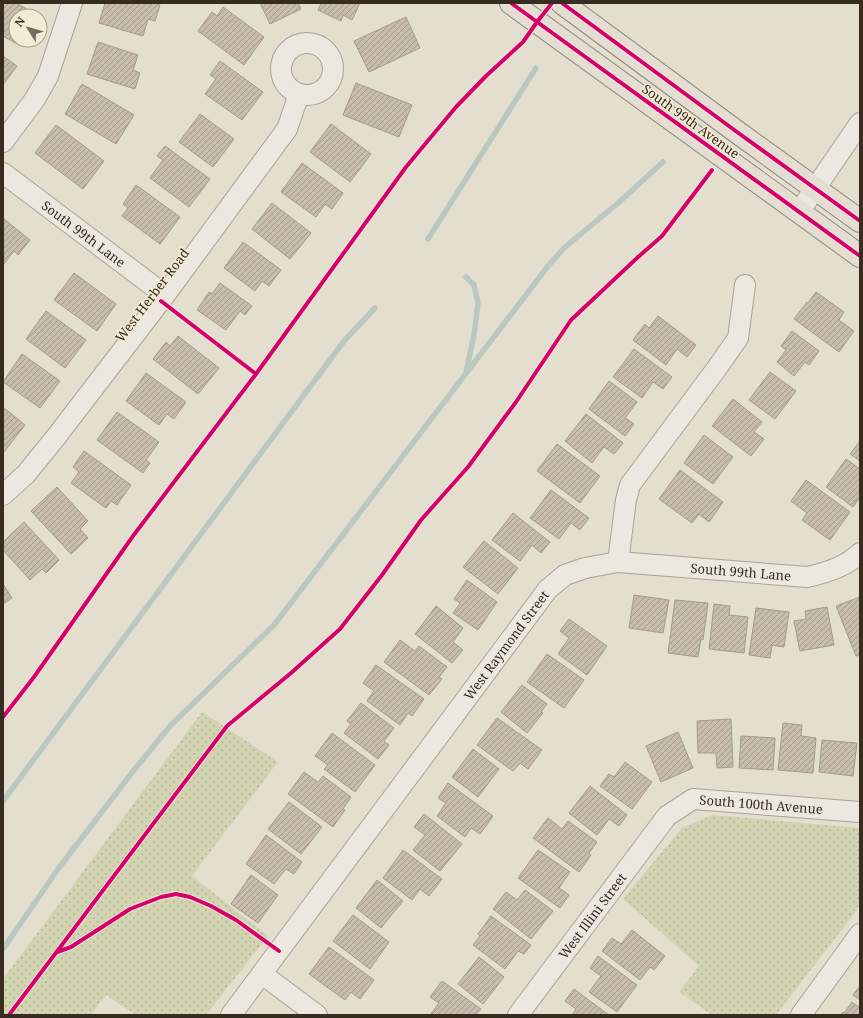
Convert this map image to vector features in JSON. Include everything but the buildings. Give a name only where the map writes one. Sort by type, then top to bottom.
[{"type":"main road","name":"South 99th Avenue","points":[[511,3],[860,256]]},
{"type":"main road","name":"South 99th Avenue","points":[[564,4],[860,221]]},
{"type":"street","points":[[3,142],[35,99],[48,76],[72,3]]},
{"type":"street","name":"West Herber Road","points":[[3,495],[26,474],[56,437],[165,295],[287,129],[299,94]]},
{"type":"street","points":[[799,212],[860,123]]},
{"type":"street","name":"South 99th Lane","points":[[3,172],[165,295]]},
{"type":"street","points":[[618,562],[626,500],[630,485],[738,338],[745,285]]},
{"type":"street","name":"South 99th Lane","points":[[618,562],[807,577],[831,571],[842,566],[859,554]]},
{"type":"street","name":"West Raymond Street","points":[[231,1015],[548,589],[565,575],[585,568],[618,562]]},
{"type":"street","name":"South 100th Avenue","points":[[667,816],[693,799],[860,812]]},
{"type":"street","name":"West Illini Street","points":[[518,1015],[667,816]]},
{"type":"street","points":[[801,1015],[860,934]]},
{"type":"street","points":[[262,974],[317,1015]]},
{"type":"green space","points":[[202,712],[278,762],[192,876],[268,936],[206,1015],[136,1015],[106,995],[91,1015],[3,1015],[3,979]]},
{"type":"green space","points":[[712,815],[860,828],[860,904],[854,914],[776,1015],[712,1015],[679,992],[699,966],[623,899],[682,828]]},
{"type":"waterway","points":[[428,239],[536,68]]},
{"type":"waterway","points":[[3,949],[58,869],[134,770],[171,725],[274,625],[548,266],[565,247],[617,204],[663,162]]},
{"type":"waterway","points":[[466,277],[474,285],[478,303],[474,335],[466,372]]},
{"type":"waterway","points":[[3,801],[344,341],[375,308]]},
{"type":"cycle path","points":[[511,3],[860,256]]},
{"type":"cycle path","points":[[3,717],[34,677],[133,536],[256,374],[406,167],[456,107],[486,76],[523,42],[552,3]]},
{"type":"cycle path","points":[[562,3],[860,221]]},
{"type":"cycle path","points":[[9,1015],[227,726],[291,673],[340,629],[382,575],[421,520],[468,467],[516,402],[571,320],[662,236],[712,170]]},
{"type":"cycle path","points":[[161,301],[256,374]]},
{"type":"cycle path","points":[[57,952],[71,947],[130,909],[161,897],[176,894],[190,897],[211,906],[236,920],[279,951]]}]
